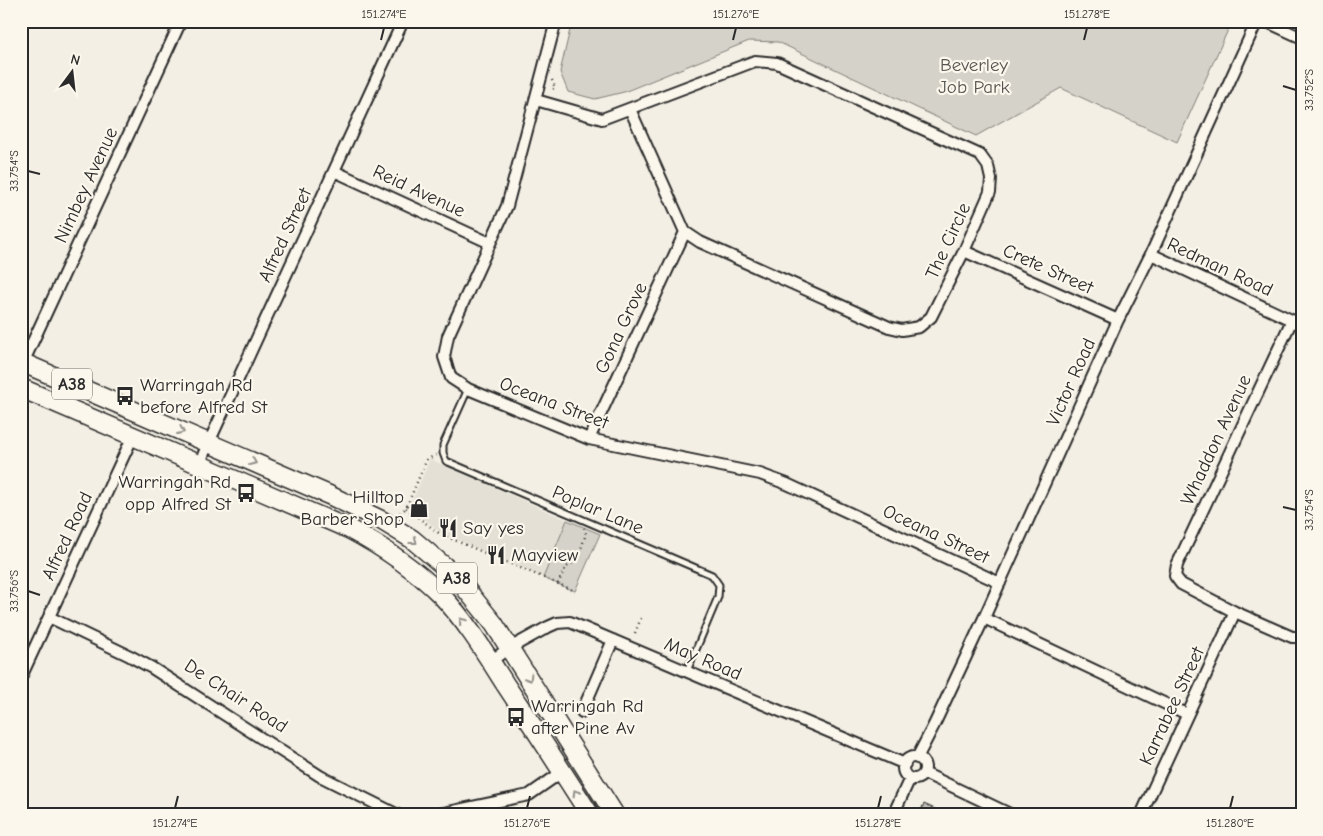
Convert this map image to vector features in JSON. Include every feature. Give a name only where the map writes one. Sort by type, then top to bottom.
[{"type":"highway","name":"A38","points":[[22,363],[356,507],[412,539],[461,583],[494,624],[615,815]]},
{"type":"highway","name":"A38","points":[[21,388],[349,529],[395,556],[442,596],[467,628],[590,815]]},
{"type":"highway","points":[[562,772],[581,760]]},
{"type":"street","name":"Nimbey Avenue","points":[[22,363],[181,21]]},
{"type":"street","name":"Alfred Street","points":[[199,464],[403,21]]},
{"type":"street","name":"Oceana Street","points":[[556,21],[507,206],[448,336],[444,357],[451,378],[468,389],[589,439],[760,474],[787,484],[1000,583]]},
{"type":"street","name":"Victor Road","points":[[917,758],[984,618],[1118,320],[1151,254],[1256,21]]},
{"type":"street","points":[[1265,21],[1302,38]]},
{"type":"street","name":"The Circle","points":[[536,100],[602,119],[630,110],[755,61],[777,63],[980,156],[988,166],[991,179],[990,192],[964,251],[931,317],[919,327],[902,330],[889,327],[700,242],[685,232]]},
{"type":"street","points":[[630,110],[685,232]]},
{"type":"street","name":"Reid Avenue","points":[[334,171],[490,243]]},
{"type":"street","name":"Gona Grove","points":[[589,439],[685,232]]},
{"type":"street","name":"Crete Street","points":[[964,251],[1118,320]]},
{"type":"street","name":"Redman Road","points":[[1151,254],[1297,322]]},
{"type":"street","name":"Whaddon Avenue","points":[[1235,612],[1181,584],[1175,576],[1177,565],[1297,322]]},
{"type":"street","name":"Alfred Road","points":[[21,677],[133,436]]},
{"type":"street","points":[[1235,612],[1292,638],[1301,637]]},
{"type":"street","name":"Karrabee Street","points":[[1141,815],[1235,612]]},
{"type":"street","name":"De Chair Road","points":[[49,617],[152,668],[320,776],[398,815]]},
{"type":"street","points":[[984,618],[1187,714]]},
{"type":"street","name":"May Road","points":[[490,661],[557,623],[570,622],[905,764]]},
{"type":"street","points":[[582,712],[613,640]]},
{"type":"street","points":[[911,758],[917,758],[924,763],[924,773],[919,778],[910,778],[904,772],[905,764],[911,758]]},
{"type":"street","points":[[434,815],[529,795],[562,772]]},
{"type":"street","points":[[924,773],[1012,815]]},
{"type":"street","points":[[893,815],[910,778]]},
{"type":"lane","points":[[443,453],[443,444],[468,389]]},
{"type":"lane","name":"Poplar Lane","points":[[443,453],[446,460],[712,575],[719,585],[718,597],[686,671]]},
{"type":"path","points":[[400,513],[406,508],[427,459],[443,453]]},
{"type":"path","points":[[406,508],[440,534],[575,591]]},
{"type":"path","points":[[558,584],[565,568],[577,560],[586,534],[581,519]]},
{"type":"path","points":[[635,633],[641,618]]},
{"type":"shaded area","points":[[430,459],[567,520],[568,524],[543,578],[440,532],[410,506]]},
{"type":"green space","name":"Beverley Job Park","points":[[572,21],[1232,21],[1177,142],[1061,88],[976,136],[778,42],[749,41],[624,92],[595,99],[568,92],[560,72]]},
{"type":"green space","points":[[567,520],[600,534],[575,591],[543,578]]},
{"type":"building","points":[[924,804],[948,815],[918,815]]},
{"type":"place","name":"Warringah Rd before Alfred St","points":[[125,396]]},
{"type":"place","name":"Warringah Rd opp Alfred St","points":[[246,493]]},
{"type":"place","name":"Hilltop Barber Shop","points":[[419,508]]},
{"type":"place","name":"Say yes","points":[[448,528]]},
{"type":"place","name":"Mayview","points":[[496,555]]},
{"type":"place","name":"Warringah Rd after Pine Av","points":[[516,717]]}]
